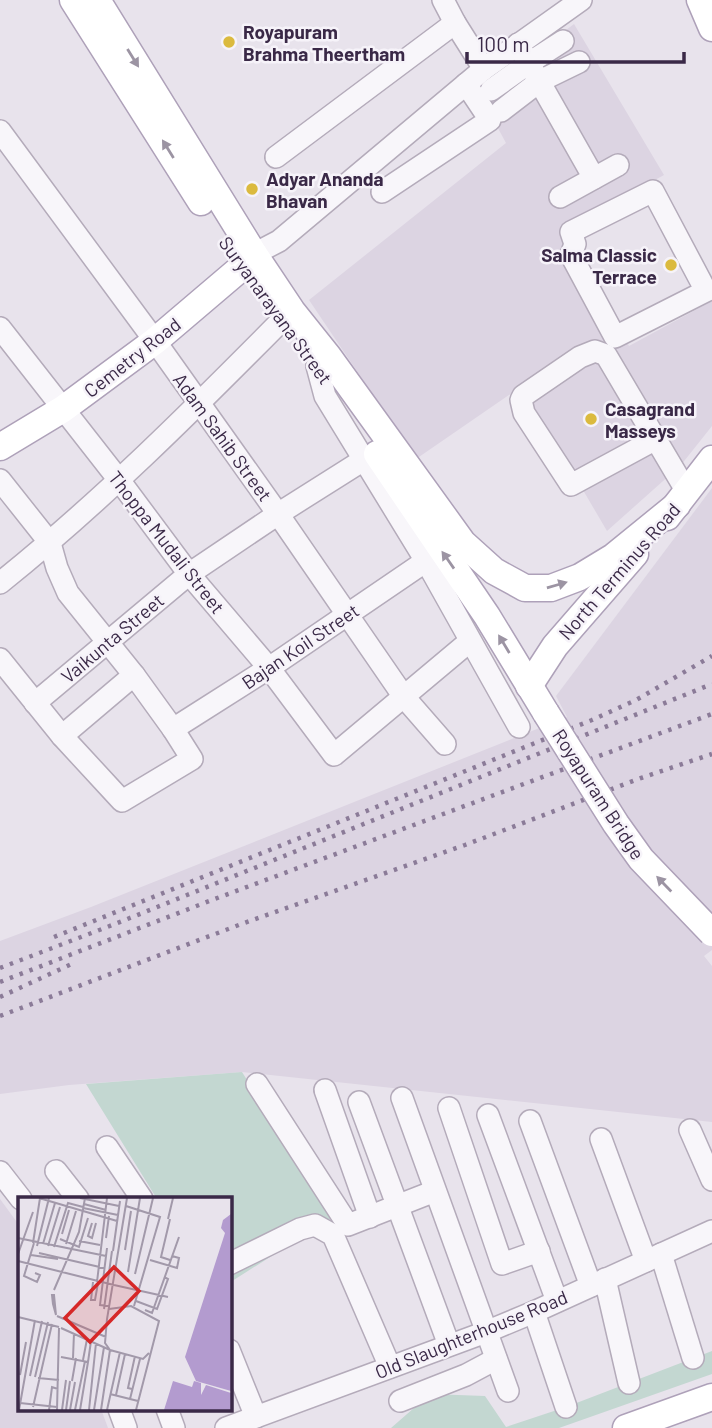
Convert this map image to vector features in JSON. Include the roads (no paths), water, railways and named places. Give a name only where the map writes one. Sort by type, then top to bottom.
[{"type":"main road","points":[[700,0],[712,28]]},
{"type":"main road","name":"Suryanarayana Street","points":[[87,3],[283,320],[487,616],[529,686]]},
{"type":"main road","name":"Suryanarayana Street","points":[[248,260],[328,356],[463,543],[494,571],[525,588],[551,588],[580,577],[613,557],[682,499]]},
{"type":"main road","name":"Cemetry Road","points":[[0,447],[63,409],[155,341],[248,260]]},
{"type":"main road","name":"North Terminus Road","points":[[529,686],[555,646],[682,499],[712,459]]},
{"type":"main road","name":"Royapuram Bridge","points":[[529,686],[640,859],[712,933]]},
{"type":"main road","points":[[626,1428],[712,1397]]},
{"type":"main road","points":[[665,1428],[712,1410]]},
{"type":"street","points":[[443,0],[484,69]]},
{"type":"street","points":[[501,111],[529,63],[581,0]]},
{"type":"street","points":[[276,157],[455,23]]},
{"type":"street","points":[[491,90],[563,41]]},
{"type":"street","points":[[248,260],[279,241],[484,69],[529,63],[579,62]]},
{"type":"street","points":[[529,63],[594,178]]},
{"type":"street","points":[[382,192],[491,121],[466,84]]},
{"type":"street","name":"Adam Sahib Street","points":[[0,131],[155,341],[404,697],[445,744]]},
{"type":"street","points":[[560,197],[618,164]]},
{"type":"street","points":[[653,191],[705,273],[706,292],[615,337],[571,255],[575,244],[571,232],[653,191]]},
{"type":"street","points":[[0,583],[50,543],[119,480],[283,320]]},
{"type":"street","name":"Thoppa Mudali Street","points":[[0,328],[189,574],[269,668],[334,755],[404,697]]},
{"type":"street","points":[[656,439],[571,485],[524,413],[521,400],[580,357],[595,351],[606,355],[656,439],[682,499]]},
{"type":"street","points":[[317,366],[326,396],[426,561],[519,727]]},
{"type":"street","name":"Vaikunta Street","points":[[35,702],[189,574],[365,459]]},
{"type":"street","points":[[0,480],[50,543],[68,593],[134,675],[192,760],[122,801],[62,736],[0,659]]},
{"type":"street","name":"Bajan Koil Street","points":[[173,729],[269,668],[426,561]]},
{"type":"street","points":[[404,697],[470,641]]},
{"type":"street","points":[[62,736],[134,675]]},
{"type":"street","points":[[257,1084],[348,1225],[435,1191]]},
{"type":"street","points":[[325,1090],[370,1217]]},
{"type":"street","points":[[402,1098],[508,1391]]},
{"type":"street","points":[[359,1102],[449,1345]]},
{"type":"street","points":[[449,1108],[502,1264],[539,1251]]},
{"type":"street","points":[[488,1115],[557,1301]]},
{"type":"street","points":[[530,1121],[598,1282],[629,1383]]},
{"type":"street","points":[[690,1130],[712,1180]]},
{"type":"street","points":[[601,1139],[694,1358]]},
{"type":"street","points":[[107,1147],[141,1197]]},
{"type":"street","points":[[56,1171],[76,1197]]},
{"type":"street","points":[[0,1172],[19,1197]]},
{"type":"street","points":[[231,1263],[300,1228],[315,1225],[333,1235],[390,1367]]},
{"type":"street","name":"Old Slaughterhouse Road","points":[[226,1428],[486,1332],[712,1231]]},
{"type":"street","points":[[534,1312],[566,1407]]},
{"type":"street","points":[[231,1355],[256,1417]]},
{"type":"street","points":[[400,1401],[466,1375],[496,1359]]},
{"type":"street","points":[[119,1410],[126,1428]]},
{"type":"street","points":[[167,1410],[174,1428]]},
{"type":"railway","points":[[54,937],[592,720],[636,700],[712,656]]},
{"type":"railway","points":[[0,968],[712,684]]},
{"type":"railway","points":[[0,982],[712,714]]},
{"type":"railway","points":[[0,1016],[244,923],[712,754]]},
{"type":"railway","points":[[0,997],[76,962]]},
{"type":"place","name":"Royapuram Brahma Theertham","points":[[229,42]]},
{"type":"place","name":"Adyar Ananda Bhavan","points":[[252,189]]},
{"type":"place","name":"Salma Classic Terrace","points":[[671,265]]},
{"type":"place","name":"Casagrand Masseys","points":[[591,419]]}]
